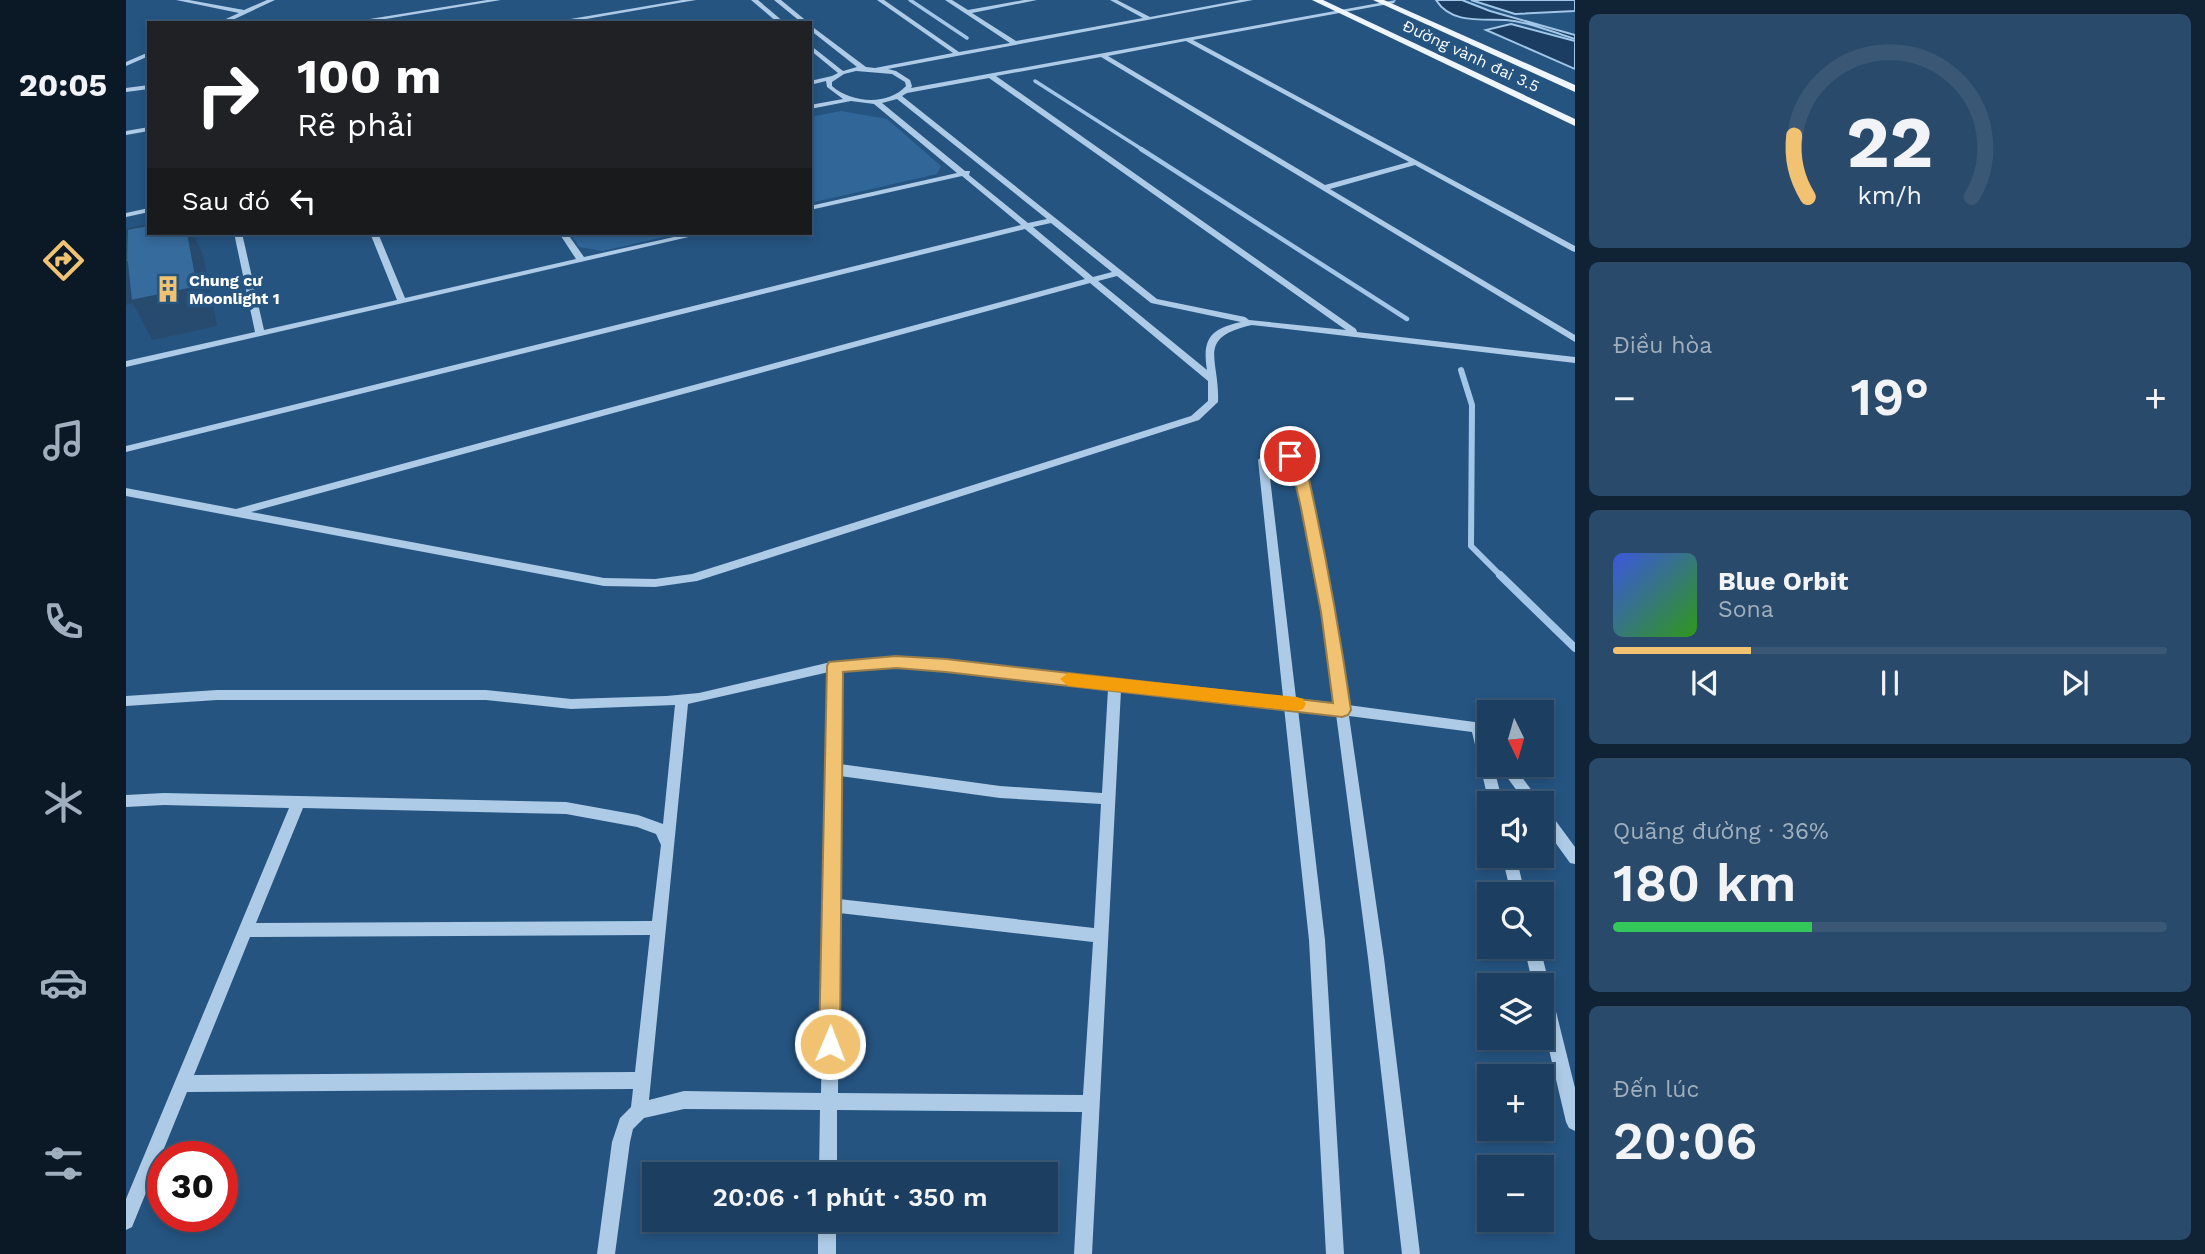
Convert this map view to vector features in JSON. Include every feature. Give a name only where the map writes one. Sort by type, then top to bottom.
[{"type":"main road","name":"Đường vành đai 3.5","points":[[1316,0],[1575,115]]},
{"type":"main road","name":"Đường vành đai 3.5","points":[[1329,0],[1343,10],[1575,123]]},
{"type":"main road","name":"Đường vành đai 3.5","points":[[1386,1],[1575,82]]},
{"type":"main road","name":"Đường vành đai 3.5","points":[[1386,1],[1575,89]]},
{"type":"street","points":[[179,0],[245,12]]},
{"type":"street","points":[[225,21],[272,0]]},
{"type":"street","points":[[361,21],[498,0]]},
{"type":"street","points":[[562,21],[693,0]]},
{"type":"street","points":[[754,0],[780,21]]},
{"type":"street","points":[[777,0],[804,21]]},
{"type":"street","points":[[880,0],[958,54]]},
{"type":"street","points":[[948,0],[1016,44]]},
{"type":"street","points":[[967,12],[1034,0]]},
{"type":"street","points":[[1114,0],[1150,19]]},
{"type":"street","points":[[812,83],[863,69],[877,69],[1250,0]]},
{"type":"street","points":[[812,107],[851,99],[874,100],[990,75],[1386,1]]},
{"type":"street","points":[[785,21],[799,17]]},
{"type":"street","points":[[812,29],[863,69]]},
{"type":"street","points":[[1186,39],[1575,249]]},
{"type":"street","points":[[812,49],[842,73]]},
{"type":"street","points":[[126,64],[147,55]]},
{"type":"street","points":[[1102,55],[1575,339]]},
{"type":"street","points":[[877,69],[902,76],[909,86],[902,93]]},
{"type":"street","points":[[990,75],[1356,333]]},
{"type":"street","points":[[832,78],[829,86],[832,92],[851,99]]},
{"type":"street","points":[[126,90],[147,87]]},
{"type":"street","points":[[902,93],[1052,220],[1154,301],[1164,305],[1252,322],[1575,360]]},
{"type":"street","points":[[874,100],[1216,382]]},
{"type":"street","points":[[126,133],[147,129]]},
{"type":"street","points":[[1324,188],[1415,163]]},
{"type":"street","points":[[812,208],[988,168]]},
{"type":"street","points":[[126,215],[147,211]]},
{"type":"street","points":[[126,449],[1052,220]]},
{"type":"street","points":[[237,235],[260,333]]},
{"type":"street","points":[[375,235],[402,301]]},
{"type":"street","points":[[564,235],[581,260]]},
{"type":"street","points":[[126,363],[693,235]]},
{"type":"street","points":[[235,512],[1118,273]]},
{"type":"street","points":[[126,492],[604,582],[655,583],[693,578],[1195,418],[1213,402],[1216,382],[1208,355],[1209,345],[1214,337],[1233,325],[1252,322]]},
{"type":"street","points":[[1335,1254],[1317,940],[1263,460],[1275,455],[1290,456],[1298,462],[1328,612],[1376,958],[1411,1254]]},
{"type":"street","points":[[126,701],[217,695],[486,695],[571,704],[682,700],[835,666],[896,662],[1292,703],[1477,727]]},
{"type":"street","points":[[828,1162],[835,666]]},
{"type":"street","points":[[1083,1254],[1115,684]]},
{"type":"street","points":[[639,1111],[682,700]]},
{"type":"street","points":[[833,769],[1000,792],[1109,799]]},
{"type":"street","points":[[1514,777],[1525,791]]},
{"type":"street","points":[[126,801],[164,799],[566,808],[638,821],[661,830],[668,845]]},
{"type":"street","points":[[126,1221],[298,802]]},
{"type":"street","points":[[1554,830],[1575,858]]},
{"type":"street","points":[[832,905],[1102,936]]},
{"type":"street","points":[[246,930],[659,928]]},
{"type":"street","points":[[1554,1039],[1575,1122]]},
{"type":"street","points":[[183,1084],[642,1080]]},
{"type":"street","points":[[606,1254],[621,1142],[626,1124],[639,1111],[684,1100],[829,1099],[1092,1104]]},
{"type":"street","points":[[827,1232],[827,1254]]},
{"type":"shaded area","points":[[1436,0],[1462,0],[1490,11],[1575,35],[1575,39],[1515,21],[1458,17],[1442,8]]},
{"type":"shaded area","points":[[1471,0],[1575,0],[1575,11],[1515,14]]},
{"type":"shaded area","points":[[1511,24],[1575,41],[1575,69],[1486,30]]},
{"type":"shaded area","points":[[841,111],[887,119],[941,166],[937,174],[812,203],[812,117]]},
{"type":"shaded area","points":[[571,235],[672,235],[603,251],[579,247]]},
{"type":"building","points":[[147,225],[147,235],[188,235],[198,287],[131,301],[126,262],[127,229]]},
{"type":"waterway","points":[[910,0],[967,38]]},
{"type":"waterway","points":[[1035,81],[1143,150]]},
{"type":"waterway","points":[[1141,149],[1407,319]]},
{"type":"waterway","points":[[1461,370],[1472,405],[1471,546],[1500,575]]},
{"type":"waterway","points":[[1500,575],[1575,648]]},
{"type":"slow traffic","points":[[1068,679],[1297,704]]},
{"type":"place","name":"Chung cư Moonlight 1","points":[[168,289]]},
{"type":"route","points":[[830,1044],[835,666],[896,662],[946,665],[1342,710],[1328,612],[1308,508],[1298,462],[1290,456]]}]
